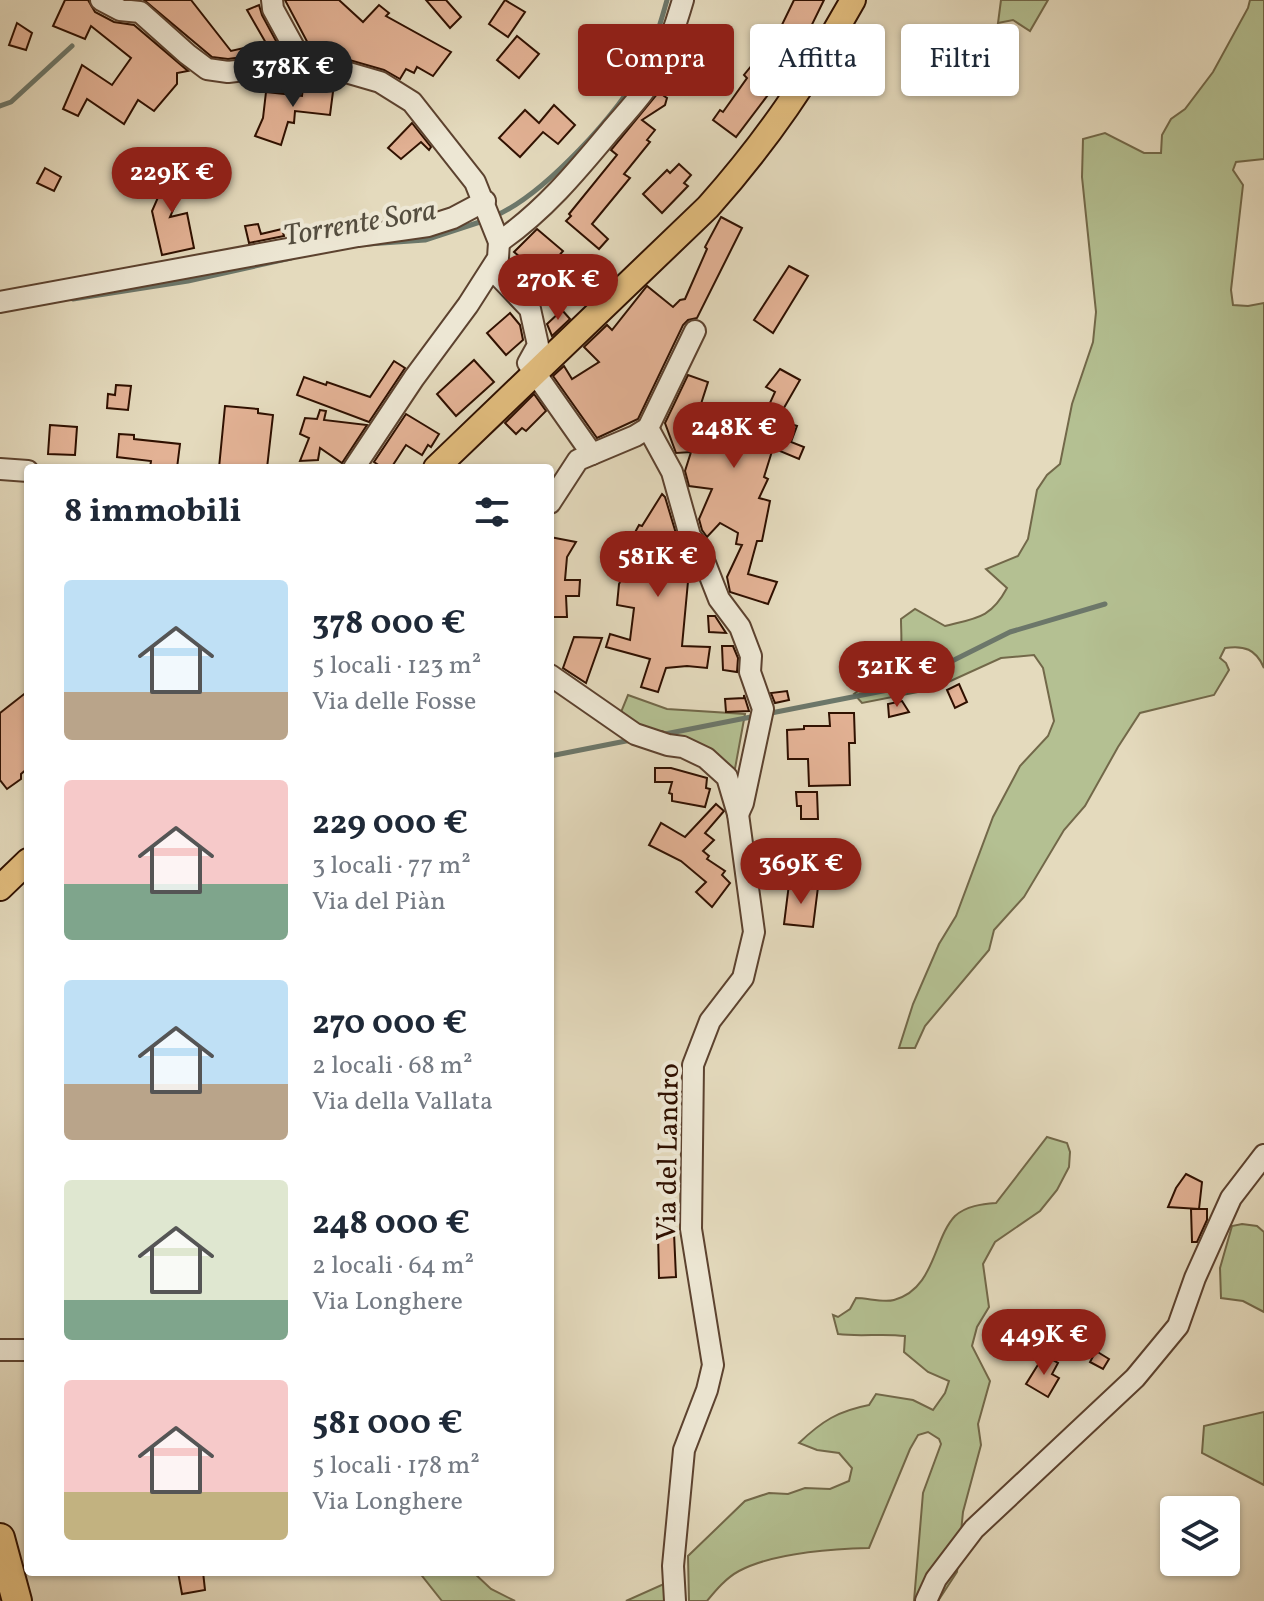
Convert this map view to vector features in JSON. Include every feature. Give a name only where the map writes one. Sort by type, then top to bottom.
[{"type":"highway","points":[[0,1538],[17,1601]]},
{"type":"main road","points":[[440,464],[708,207],[749,161],[814,67],[853,0]]},
{"type":"main road","points":[[0,888],[24,865]]},
{"type":"street","points":[[101,0],[120,10],[140,12],[207,69],[228,72],[311,62],[380,82],[412,102],[469,173],[486,204],[496,235],[498,258],[357,464]]},
{"type":"street","points":[[272,0],[273,9],[302,62]]},
{"type":"street","points":[[496,235],[527,222],[551,200],[641,94],[658,69],[683,0]]},
{"type":"street","points":[[0,302],[428,226],[486,204]]},
{"type":"street","points":[[492,269],[522,297],[530,309],[538,345],[528,363],[592,454]]},
{"type":"street","points":[[554,497],[578,460],[648,428],[695,331]]},
{"type":"street","points":[[648,428],[672,472],[690,536],[699,548],[719,599],[740,627],[751,656],[750,672],[763,709],[738,814]]},
{"type":"street","points":[[0,469],[24,471]]},
{"type":"street","name":"Via del Landro","points":[[554,678],[635,734],[683,747],[706,758],[727,777],[738,814],[754,932],[743,978],[710,1021],[693,1065],[691,1229],[713,1365],[684,1450],[673,1566],[675,1601]]},
{"type":"street","points":[[926,1601],[936,1579],[974,1529],[1135,1378],[1178,1326],[1195,1278],[1231,1198],[1264,1155]]},
{"type":"street","points":[[0,1350],[24,1350]]},
{"type":"green space","points":[[1001,0],[1048,0],[1030,31],[1013,20],[998,23]]},
{"type":"green space","points":[[1250,0],[1264,0],[1264,159],[1236,162],[1233,170],[1243,185],[1231,290],[1233,305],[1264,303],[1264,668],[1249,650],[1225,648],[1220,658],[1229,670],[1214,695],[1140,713],[1085,806],[1064,830],[1024,897],[994,930],[989,950],[925,1026],[915,1048],[899,1048],[913,1004],[939,944],[956,916],[993,817],[1020,766],[1048,736],[1054,721],[1043,668],[1034,655],[1001,658],[933,689],[862,703],[854,694],[882,675],[899,658],[901,619],[915,609],[945,626],[989,611],[1007,588],[986,569],[1018,556],[1028,539],[1037,490],[1047,475],[1060,464],[1072,404],[1093,342],[1096,312],[1082,177],[1083,139],[1105,133],[1144,153],[1161,153],[1162,135],[1171,119],[1185,109],[1213,72]]},
{"type":"green space","points":[[628,695],[667,709],[745,714],[734,774],[687,741],[662,731],[649,733],[619,717]]},
{"type":"green space","points":[[1047,1137],[1067,1143],[1069,1167],[1057,1190],[1040,1211],[995,1242],[983,1264],[989,1307],[977,1327],[972,1346],[990,1381],[978,1424],[981,1445],[963,1512],[957,1572],[938,1601],[914,1601],[923,1493],[941,1444],[928,1432],[918,1435],[910,1449],[869,1548],[820,1551],[768,1560],[734,1574],[707,1601],[689,1601],[688,1556],[745,1501],[769,1493],[788,1494],[805,1488],[830,1489],[849,1481],[852,1468],[839,1453],[817,1450],[799,1443],[815,1429],[848,1410],[869,1405],[876,1394],[913,1400],[933,1410],[949,1381],[928,1372],[904,1352],[905,1336],[838,1334],[833,1315],[838,1317],[850,1309],[856,1298],[890,1301],[918,1285],[955,1216],[969,1208],[996,1203]]},
{"type":"green space","points":[[1232,1226],[1257,1226],[1264,1232],[1264,1312],[1243,1301],[1221,1298],[1220,1268]]},
{"type":"green space","points":[[1264,1412],[1264,1485],[1202,1453],[1204,1426]]},
{"type":"green space","points":[[422,1576],[477,1576],[491,1589],[515,1601],[442,1601]]},
{"type":"green space","points":[[675,1579],[676,1601],[626,1601]]},
{"type":"building","points":[[65,0],[88,0],[95,12],[114,22],[134,25],[188,71],[177,73],[177,84],[154,111],[138,100],[124,124],[87,99],[78,116],[63,109],[82,65],[112,85],[131,58],[91,26],[85,39],[53,26]]},
{"type":"building","points":[[144,0],[191,0],[231,51],[266,43],[247,10],[259,5],[282,52],[228,59],[212,57]]},
{"type":"building","points":[[285,0],[339,0],[363,22],[379,5],[389,13],[386,16],[451,52],[433,76],[417,67],[414,73],[406,69],[400,79],[384,70],[311,49]]},
{"type":"building","points":[[426,0],[446,0],[461,17],[450,28]]},
{"type":"building","points":[[505,0],[525,12],[508,37],[489,24]]},
{"type":"building","points":[[794,0],[824,0],[812,24],[782,24]]},
{"type":"building","points":[[17,23],[32,33],[26,50],[9,45]]},
{"type":"building","points":[[517,36],[539,54],[519,78],[497,60]]},
{"type":"building","points":[[750,68],[750,96],[767,96],[736,137],[713,120],[720,110],[723,112],[747,78],[744,75]]},
{"type":"building","points":[[304,80],[334,84],[330,115],[295,111],[294,123],[288,122],[281,145],[255,136],[263,118],[266,92],[302,96]]},
{"type":"building","points":[[655,96],[667,98],[665,105],[642,120],[655,130],[647,140],[650,142],[624,174],[630,178],[592,224],[608,239],[599,249],[566,221],[617,155],[611,150]]},
{"type":"building","points":[[554,105],[575,125],[558,144],[543,132],[520,157],[499,138],[525,110],[539,123]]},
{"type":"building","points":[[412,123],[431,147],[429,150],[421,142],[401,159],[388,148]]},
{"type":"building","points":[[173,163],[190,171],[170,217],[187,213],[194,248],[162,255],[152,211]]},
{"type":"building","points":[[679,164],[691,175],[684,183],[688,186],[662,213],[643,194],[667,170],[670,173]]},
{"type":"building","points":[[45,168],[61,177],[54,191],[37,183]]},
{"type":"building","points":[[721,217],[742,228],[697,318],[683,325],[638,419],[597,438],[553,376],[564,366],[572,379],[599,362],[584,347],[607,325],[612,330],[647,286],[673,307],[685,299],[707,249],[705,247]]},
{"type":"building","points":[[258,224],[261,234],[282,229],[284,236],[249,243],[245,226]]},
{"type":"building","points":[[537,229],[563,251],[530,290],[520,279],[531,266],[514,252]]},
{"type":"building","points":[[789,266],[808,276],[773,333],[754,320]]},
{"type":"building","points":[[562,310],[570,319],[552,336],[547,324]]},
{"type":"building","points":[[510,313],[520,325],[523,340],[506,355],[487,333]]},
{"type":"building","points":[[474,360],[494,382],[456,416],[437,394]]},
{"type":"building","points":[[394,361],[405,368],[369,422],[297,395],[304,377],[370,397]]},
{"type":"building","points":[[780,369],[800,380],[777,420],[797,426],[791,442],[804,447],[799,459],[773,448],[764,477],[768,479],[759,498],[770,501],[762,541],[757,541],[748,574],[777,582],[768,604],[730,592],[727,577],[742,545],[736,544],[738,533],[720,523],[707,537],[702,530],[699,519],[712,489],[689,486],[685,471],[691,452],[676,453],[665,423],[688,375],[708,382],[701,404],[713,409],[712,416],[748,432],[752,424],[759,427],[775,392],[766,387]]},
{"type":"building","points":[[116,385],[131,386],[128,410],[107,408],[108,394],[115,395]]},
{"type":"building","points":[[534,394],[546,411],[526,431],[522,428],[516,434],[505,423]]},
{"type":"building","points":[[225,406],[258,409],[258,413],[273,415],[267,464],[219,464]]},
{"type":"building","points":[[320,410],[326,411],[324,420],[367,425],[342,463],[320,448],[318,460],[300,461],[309,438],[300,434],[305,418],[317,419]]},
{"type":"building","points":[[406,414],[439,434],[422,455],[406,445],[394,464],[374,462]]},
{"type":"building","points":[[50,425],[77,427],[75,455],[48,454]]},
{"type":"building","points":[[119,434],[134,435],[134,439],[180,444],[178,464],[151,464],[151,461],[117,457]]},
{"type":"building","points":[[662,494],[678,540],[690,560],[682,646],[710,647],[707,668],[666,668],[658,692],[641,687],[650,659],[606,647],[610,634],[630,640],[634,608],[617,605],[619,584],[635,553],[626,549]]},
{"type":"building","points":[[554,538],[576,542],[567,557],[565,580],[580,580],[579,596],[566,596],[567,617],[554,617]]},
{"type":"building","points":[[708,616],[715,616],[726,633],[709,632]]},
{"type":"building","points":[[574,637],[602,638],[586,683],[563,668]]},
{"type":"building","points":[[722,646],[733,646],[738,658],[737,672],[723,670]]},
{"type":"building","points":[[959,684],[967,702],[955,708],[947,690]]},
{"type":"building","points":[[787,691],[789,700],[775,703],[771,693]]},
{"type":"building","points":[[24,694],[24,771],[21,779],[7,789],[0,780],[0,713]]},
{"type":"building","points":[[744,695],[749,711],[726,712],[725,699],[744,698]]},
{"type":"building","points":[[902,701],[909,712],[889,717],[888,704]]},
{"type":"building","points":[[829,713],[854,713],[855,743],[849,743],[850,785],[809,786],[808,759],[788,759],[787,730],[804,729],[804,726],[830,726]]},
{"type":"building","points":[[655,768],[671,768],[707,778],[706,788],[710,789],[705,807],[672,801],[672,794],[669,793],[672,782],[655,782]]},
{"type":"building","points":[[796,792],[817,792],[818,819],[801,819]]},
{"type":"building","points":[[716,804],[724,811],[705,833],[714,840],[703,851],[709,856],[707,859],[725,871],[722,875],[730,883],[712,907],[696,892],[706,882],[681,861],[649,845],[661,823],[685,837]]},
{"type":"building","points":[[789,884],[818,887],[813,927],[784,924]]},
{"type":"building","points":[[1186,1174],[1202,1182],[1199,1209],[1168,1207],[1176,1188]]},
{"type":"building","points":[[1191,1209],[1207,1209],[1207,1220],[1197,1242],[1192,1242]]},
{"type":"building","points":[[658,1233],[674,1233],[676,1277],[659,1278]]},
{"type":"building","points":[[1096,1351],[1109,1359],[1103,1369],[1090,1362]]},
{"type":"building","points":[[1044,1355],[1058,1363],[1052,1374],[1059,1378],[1048,1397],[1026,1384]]},
{"type":"building","points":[[179,1576],[203,1576],[205,1590],[182,1594]]},
{"type":"waterway","name":"Torrente Sora","points":[[495,216],[515,205],[558,171],[618,105],[649,56],[667,0]]},
{"type":"waterway","points":[[0,106],[11,102],[72,46]]},
{"type":"waterway","name":"Torrente Sora","points":[[368,244],[425,240],[486,220]]},
{"type":"waterway","name":"Torrente Sora","points":[[73,299],[188,281],[291,258]]},
{"type":"waterway","points":[[766,714],[898,688],[1010,632],[1105,604]]},
{"type":"waterway","points":[[660,735],[756,716]]},
{"type":"waterway","points":[[554,755],[631,740]]}]
